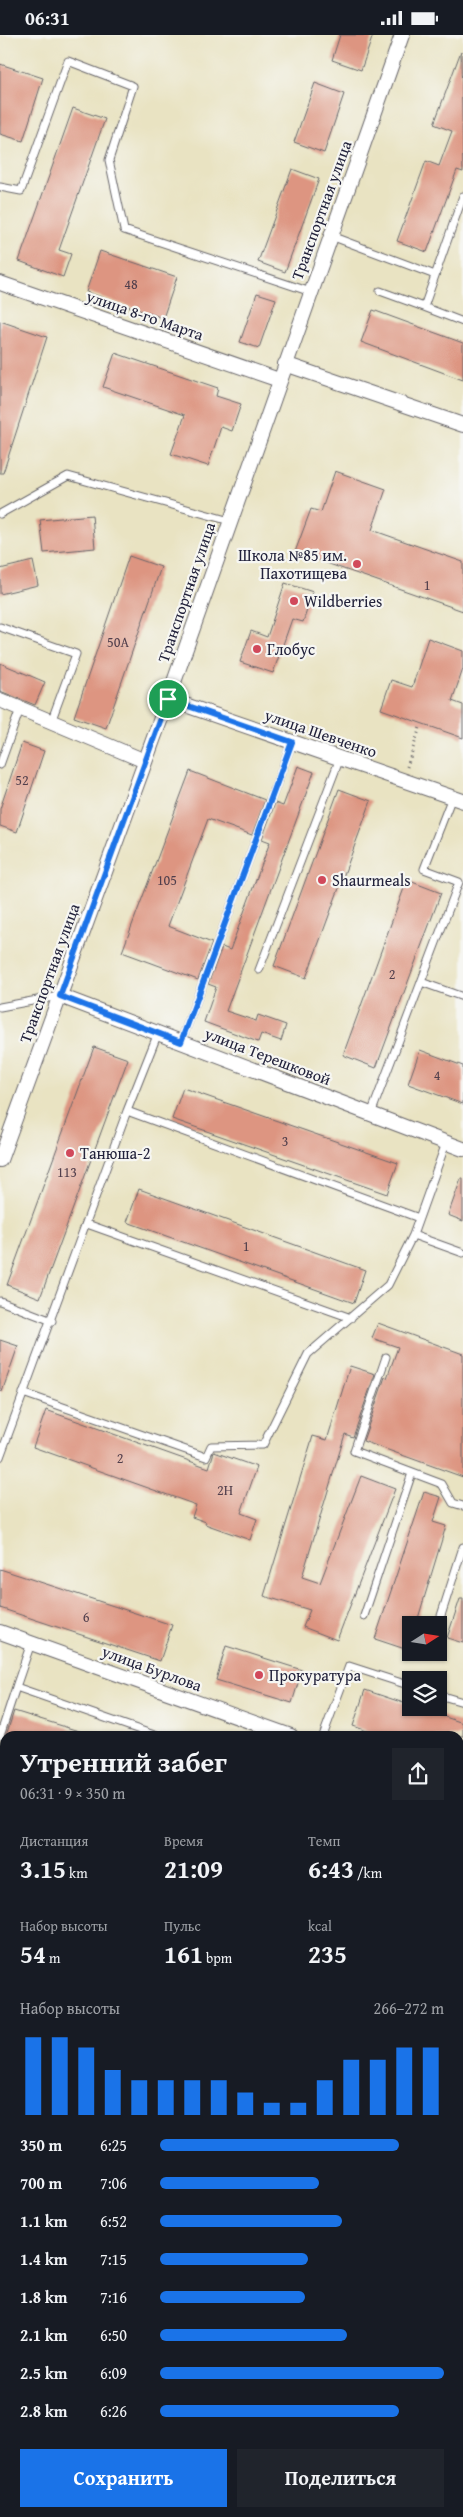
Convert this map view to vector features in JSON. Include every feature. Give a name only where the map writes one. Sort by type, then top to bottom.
[{"type":"street","name":"Транспортная улица","points":[[0,1160],[168,699],[402,35]]},
{"type":"street","name":"улица 8-го Марта","points":[[0,283],[279,380]]},
{"type":"street","points":[[285,364],[463,425]]},
{"type":"street","name":"улица Шевченко","points":[[168,699],[457,799]]},
{"type":"street","points":[[0,701],[145,761]]},
{"type":"street","name":"улица Терешковой","points":[[60,996],[463,1149]]},
{"type":"street","name":"улица Бурлова","points":[[0,1632],[277,1731]]},
{"type":"lane","points":[[0,187],[21,191],[68,61],[132,86],[109,160],[124,230],[311,292]]},
{"type":"lane","points":[[424,307],[463,196]]},
{"type":"lane","points":[[331,235],[435,275]]},
{"type":"lane","points":[[380,291],[463,322]]},
{"type":"lane","points":[[0,514],[68,476],[230,521]]},
{"type":"lane","points":[[0,627],[76,654],[52,722]]},
{"type":"lane","points":[[0,765],[20,709]]},
{"type":"lane","points":[[181,1042],[292,742]]},
{"type":"lane","points":[[258,970],[340,758]]},
{"type":"lane","points":[[457,799],[424,869],[463,883]]},
{"type":"lane","points":[[371,1114],[459,882],[454,880]]},
{"type":"lane","points":[[421,982],[463,997]]},
{"type":"lane","points":[[0,1007],[60,996]]},
{"type":"lane","points":[[0,1457],[158,1033]]},
{"type":"lane","points":[[128,1111],[419,1218]]},
{"type":"lane","points":[[23,1393],[206,1457],[211,1445],[263,1445],[308,1354],[388,1285],[413,1235],[446,1143]]},
{"type":"lane","points":[[88,1224],[351,1318]]},
{"type":"lane","points":[[413,1235],[463,1253]]},
{"type":"lane","points":[[0,1301],[52,1321]]},
{"type":"lane","points":[[386,1357],[354,1451],[442,1485],[454,1503],[463,1506]]},
{"type":"lane","points":[[364,1616],[412,1473]]},
{"type":"lane","points":[[441,1616],[463,1547]]},
{"type":"lane","points":[[2,1731],[31,1643]]},
{"type":"lane","points":[[325,1731],[348,1666],[402,1683]]},
{"type":"lane","points":[[16,1687],[143,1731]]},
{"type":"lane","points":[[447,1698],[463,1703]]},
{"type":"path","points":[[402,780],[420,727]]},
{"type":"building","points":[[340,35],[373,35],[361,70],[332,60]]},
{"type":"building","points":[[461,51],[463,172],[457,170],[427,252],[397,241],[426,161],[439,166],[452,131],[434,124]]},
{"type":"building","points":[[0,64],[43,78],[23,141],[0,134]]},
{"type":"building","points":[[315,83],[344,94],[324,153],[294,142]]},
{"type":"building","points":[[73,108],[105,119],[59,250],[71,254],[63,277],[19,261]]},
{"type":"building","points":[[292,169],[319,179],[285,272],[258,262]]},
{"type":"building","points":[[100,251],[177,277],[163,318],[86,292]]},
{"type":"building","points":[[257,293],[276,299],[259,348],[240,342]]},
{"type":"building","points":[[373,310],[463,343],[463,380],[361,342]]},
{"type":"building","points":[[0,321],[47,337],[3,473],[0,473]]},
{"type":"building","points":[[115,353],[218,388],[216,396],[241,404],[232,431],[221,427],[208,466],[171,454],[185,415],[103,387]]},
{"type":"building","points":[[335,471],[386,489],[372,530],[463,562],[463,611],[295,552],[311,509],[321,512]]},
{"type":"building","points":[[92,515],[95,548],[44,553],[40,520]]},
{"type":"building","points":[[129,556],[161,567],[106,728],[74,717]]},
{"type":"building","points":[[33,561],[38,585],[0,594],[0,569]]},
{"type":"building","points":[[285,583],[313,592],[303,622],[292,619],[273,673],[240,662],[251,631],[267,637]]},
{"type":"building","points":[[428,638],[463,651],[463,669],[452,701],[463,705],[463,738],[381,709],[391,680],[412,687]]},
{"type":"building","points":[[0,663],[45,682],[35,705],[0,691]]},
{"type":"building","points":[[22,743],[44,751],[17,832],[0,826],[0,809]]},
{"type":"building","points":[[298,766],[314,772],[226,1011],[256,1021],[258,1015],[286,1025],[281,1041],[261,1034],[258,1042],[204,1022],[216,987],[208,984],[222,947],[230,950],[270,842],[262,839],[275,803],[283,806]]},
{"type":"building","points":[[190,771],[265,800],[252,835],[208,819],[168,926],[212,943],[198,980],[122,952]]},
{"type":"building","points":[[339,789],[371,801],[306,978],[274,966]]},
{"type":"building","points":[[407,880],[441,893],[376,1068],[343,1055]]},
{"type":"building","points":[[94,1047],[128,1059],[40,1298],[7,1285]]},
{"type":"building","points":[[420,1050],[463,1066],[463,1104],[408,1084]]},
{"type":"building","points":[[183,1088],[398,1163],[387,1194],[172,1119]]},
{"type":"building","points":[[461,1179],[463,1179],[463,1221],[448,1215]]},
{"type":"building","points":[[139,1189],[365,1270],[354,1303],[127,1222]]},
{"type":"building","points":[[378,1323],[463,1354],[463,1477],[363,1441],[385,1377],[387,1378],[398,1347],[372,1338]]},
{"type":"building","points":[[0,1340],[18,1346],[2,1392],[0,1391]]},
{"type":"building","points":[[350,1366],[375,1374],[353,1437],[345,1434],[302,1577],[320,1583],[361,1476],[395,1489],[337,1640],[303,1627],[310,1610],[264,1596],[313,1436],[327,1440]]},
{"type":"building","points":[[46,1410],[209,1468],[214,1452],[257,1467],[241,1513],[257,1519],[250,1540],[205,1524],[206,1522],[192,1517],[196,1505],[33,1447]]},
{"type":"building","points":[[424,1492],[441,1497],[433,1522],[446,1526],[419,1616],[402,1616],[402,1648],[375,1639]]},
{"type":"building","points":[[0,1569],[172,1625],[160,1661],[0,1608]]},
{"type":"building","points":[[460,1599],[463,1599],[463,1643],[448,1638]]},
{"type":"building","name":"Прокуратура","points":[[226,1646],[302,1670],[292,1703],[216,1680]]},
{"type":"building","points":[[365,1690],[402,1702],[402,1716],[442,1716],[463,1723],[463,1731],[368,1731],[353,1726]]},
{"type":"building","points":[[14,1711],[79,1731],[8,1731]]},
{"type":"place","name":"Школа №85 им. Пахотищева","points":[[357,564]]},
{"type":"place","name":"Wildberries","points":[[294,601]]},
{"type":"place","name":"Глобус","points":[[257,649]]},
{"type":"place","name":"Shaurmeals","points":[[322,880]]},
{"type":"place","name":"Танюша-2","points":[[70,1153]]},
{"type":"place","name":"Прокуратура","points":[[259,1675]]},
{"type":"route","points":[[168,699],[292,742],[181,1042],[60,996],[168,699]]}]
